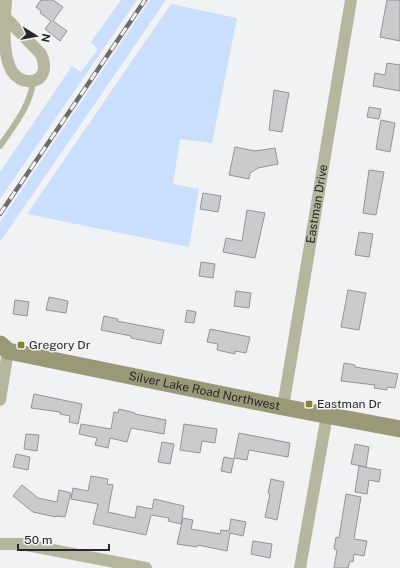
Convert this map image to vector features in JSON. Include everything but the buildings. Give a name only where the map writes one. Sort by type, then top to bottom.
[{"type":"main road","name":"Silver Lake Road Northwest","points":[[3,349],[283,407],[400,429]]},
{"type":"street","points":[[5,17],[41,54],[44,61],[44,68],[42,77],[38,80],[27,81],[15,76],[9,66],[5,46],[5,17],[6,0]]},
{"type":"street","name":"Eastman Drive","points":[[283,407],[351,0]]},
{"type":"street","points":[[0,400],[3,349]]},
{"type":"street","points":[[300,568],[327,415]]},
{"type":"street","points":[[0,544],[21,544],[146,568]]},
{"type":"lane","points":[[0,146],[20,116],[30,97],[33,81]]},
{"type":"shaded area","points":[[121,0],[137,0],[0,199],[0,172],[72,66],[81,72],[98,49],[91,42]]},
{"type":"shaded area","points":[[150,0],[166,0],[0,242],[0,222]]},
{"type":"shaded area","points":[[171,4],[237,18],[212,143],[180,139],[173,184],[199,189],[189,247],[27,214]]},
{"type":"railway","points":[[0,214],[145,0]]},
{"type":"place","name":"Gregory Dr","points":[[21,345]]},
{"type":"place","name":"Eastman Dr","points":[[309,404]]}]
